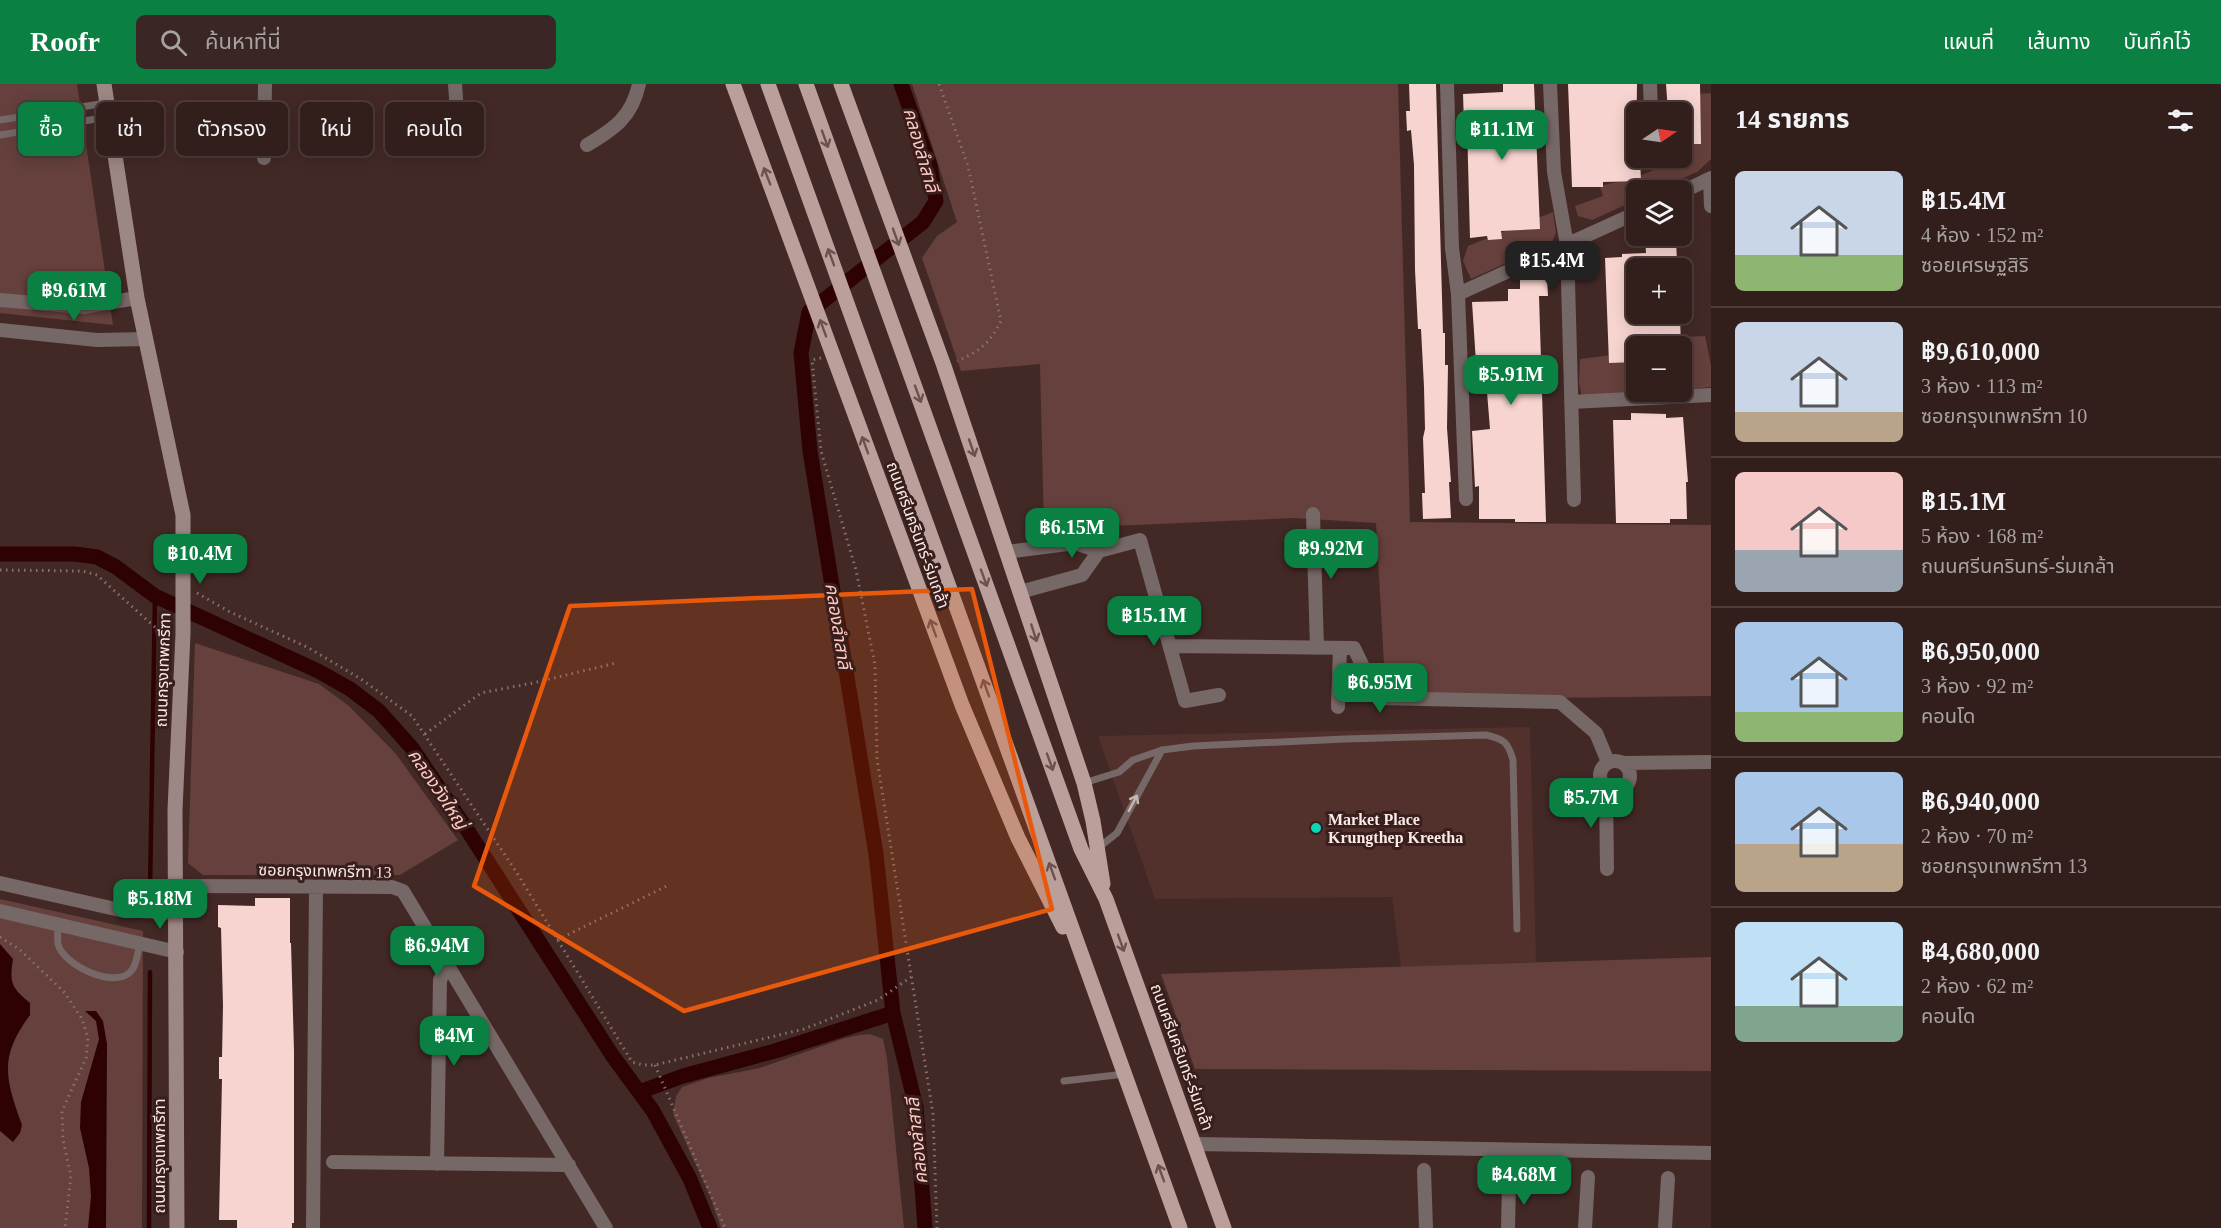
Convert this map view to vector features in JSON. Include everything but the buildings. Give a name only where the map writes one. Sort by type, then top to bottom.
[{"type":"main road","name":"ถนนกรุงเทพกรีฑา","points":[[104,84],[106,102]]},
{"type":"main road","name":"ถนนศรีนครินทร์-ร่มเกล้า","points":[[733,84],[962,705],[1018,838],[1094,987]]},
{"type":"main road","name":"ถนนศรีนครินทร์-ร่มเกล้า","points":[[768,84],[1180,1228]]},
{"type":"main road","name":"ถนนศรีนครินทร์-ร่มเกล้า","points":[[806,84],[1081,849],[1106,899],[1224,1228]]},
{"type":"main road","name":"ถนนศรีนครินทร์-ร่มเกล้า","points":[[841,84],[944,366],[1083,783],[1093,821],[1106,899]]},
{"type":"main road","name":"ถนนกรุงเทพกรีฑา","points":[[114,156],[137,298],[183,515],[183,634],[175,810],[177,1228]]},
{"type":"street","points":[[264,158],[265,84]]},
{"type":"street","points":[[455,84],[456,102]]},
{"type":"street","points":[[587,146],[623,119],[631,109],[639,84]]},
{"type":"street","points":[[1447,84],[1452,248],[1458,294],[1466,499]]},
{"type":"street","points":[[1550,84],[1554,172],[1567,245],[1574,500]]},
{"type":"street","points":[[1650,84],[1651,102]]},
{"type":"street","points":[[1692,187],[1710,179],[1711,206]]},
{"type":"street","points":[[1458,294],[1626,218]]},
{"type":"street","points":[[0,300],[83,307],[137,298]]},
{"type":"street","points":[[0,330],[97,340],[146,339]]},
{"type":"street","points":[[1571,402],[1711,395]]},
{"type":"street","points":[[1313,514],[1317,648]]},
{"type":"street","points":[[1007,552],[1075,543],[1099,551],[1140,540],[1185,701],[1219,695]]},
{"type":"street","points":[[1020,592],[1082,575],[1099,551]]},
{"type":"street","points":[[1170,646],[1354,648],[1378,698],[1560,702],[1596,733],[1608,762]]},
{"type":"street","points":[[1338,707],[1340,648]]},
{"type":"street","points":[[1607,869],[1606,789],[1602,785],[1600,775],[1608,762],[1711,762]]},
{"type":"street","points":[[1606,789],[1620,790],[1628,785],[1629,771],[1623,763]]},
{"type":"street","points":[[0,884],[120,910],[176,914]]},
{"type":"street","name":"ซอยกรุงเทพกรีฑา 13","points":[[176,886],[392,887],[403,891],[606,1228]]},
{"type":"street","points":[[313,1228],[316,887]]},
{"type":"street","points":[[0,911],[177,952]]},
{"type":"street","points":[[437,1164],[440,980],[448,964]]},
{"type":"street","points":[[1194,1144],[1711,1152]]},
{"type":"street","points":[[333,1162],[569,1165]]},
{"type":"street","points":[[1424,1170],[1426,1228]]},
{"type":"street","points":[[1585,1228],[1588,1177]]},
{"type":"street","points":[[1665,1228],[1668,1178]]},
{"type":"street","points":[[1508,1228],[1509,1183]]},
{"type":"lane","points":[[0,120],[96,111]]},
{"type":"lane","points":[[0,135],[96,113]]},
{"type":"lane","points":[[1083,783],[1119,772],[1133,760],[1162,750],[1193,746],[1486,735],[1501,739],[1509,747],[1513,760],[1517,929]]},
{"type":"lane","points":[[1098,848],[1117,833],[1162,750]]},
{"type":"lane","points":[[58,925],[58,944],[68,960],[86,971],[111,978],[123,977],[133,970],[140,943]]},
{"type":"lane","points":[[1064,1081],[1125,1074]]},
{"type":"path","points":[[939,84],[968,166],[1001,321],[992,338],[977,353],[944,366]]},
{"type":"path","points":[[822,358],[812,360],[821,451],[856,570],[875,665],[877,759],[933,1114],[937,1228]]},
{"type":"path","points":[[0,570],[82,571],[97,575],[168,639]]},
{"type":"path","points":[[197,594],[230,612],[307,647],[361,679],[412,716],[517,873],[632,1062],[655,1065],[804,1029],[878,1000],[910,977]]},
{"type":"path","points":[[424,735],[481,693],[616,663]]},
{"type":"path","points":[[557,940],[669,885]]},
{"type":"path","points":[[0,937],[19,949],[65,993],[82,1019],[88,1038],[86,1058],[62,1112],[63,1140],[71,1176],[65,1228]]},
{"type":"path","points":[[655,1065],[725,1228]]},
{"type":"highlighted area","points":[[972,589],[1052,909],[684,1011],[474,886],[570,606]]},
{"type":"shaded area","points":[[0,84],[77,84],[80,102],[18,102],[18,156],[84,156],[84,131],[113,325],[0,313]]},
{"type":"shaded area","points":[[912,84],[1398,84],[1410,522],[1711,525],[1711,696],[1386,700],[1376,523],[1294,518],[1044,529],[1040,364],[961,371],[922,258],[937,236],[957,222]]},
{"type":"shaded area","points":[[1711,93],[1711,159],[1697,172],[1679,180],[1626,180],[1626,205],[1592,220],[1578,216],[1575,206],[1603,196],[1600,186],[1637,177],[1659,168],[1692,168],[1692,138],[1694,138],[1697,94]]},
{"type":"shaded area","points":[[1553,212],[1556,233],[1552,242],[1471,279],[1463,261],[1468,246]]},
{"type":"shaded area","points":[[1705,336],[1711,366],[1711,387],[1692,389],[1692,337]]},
{"type":"shaded area","points":[[1626,353],[1626,394],[1582,397],[1579,383],[1580,359]]},
{"type":"shaded area","points":[[195,643],[319,684],[349,706],[396,754],[458,840],[400,875],[203,875],[188,863]]},
{"type":"shaded area","points":[[1530,727],[1536,962],[1401,967],[1392,897],[1155,899],[1098,736]]},
{"type":"shaded area","points":[[0,899],[143,931],[142,1228],[0,1228]]},
{"type":"shaded area","points":[[0,944],[13,959],[11,974],[13,985],[30,1003],[30,1015],[14,1043],[8,1067],[11,1093],[22,1125],[20,1133],[13,1142],[0,1131]]},
{"type":"shaded area","points":[[1711,957],[1711,1071],[1195,1069],[1161,974]]},
{"type":"shaded area","points":[[85,1011],[96,1011],[103,1021],[107,1044],[106,1228],[88,1228],[91,1196],[89,1168],[80,1128],[81,1102],[99,1039],[96,1021]]},
{"type":"shaded area","points":[[870,1034],[883,1039],[887,1058],[904,1228],[721,1228],[710,1196],[673,1114],[676,1096],[682,1087],[708,1078],[760,1068],[842,1039]]},
{"type":"waterway","name":"คลองลำสาลี","points":[[901,84],[930,165],[936,201],[923,222],[809,312],[801,353],[810,451],[876,854],[893,1013],[916,1107],[925,1228]]},
{"type":"waterway","name":"คลองวังใหญ่","points":[[0,554],[75,554],[97,557],[116,567],[155,596],[318,671],[350,689],[379,711],[412,748],[612,1055],[653,1111],[690,1179],[710,1228]]},
{"type":"waterway","points":[[150,890],[155,596]]},
{"type":"waterway","points":[[149,1228],[150,972]]},
{"type":"waterway","points":[[639,1092],[683,1076],[775,1051],[893,1013]]},
{"type":"place","name":"Market Place Krungthep Kreetha","points":[[1316,828]]}]
